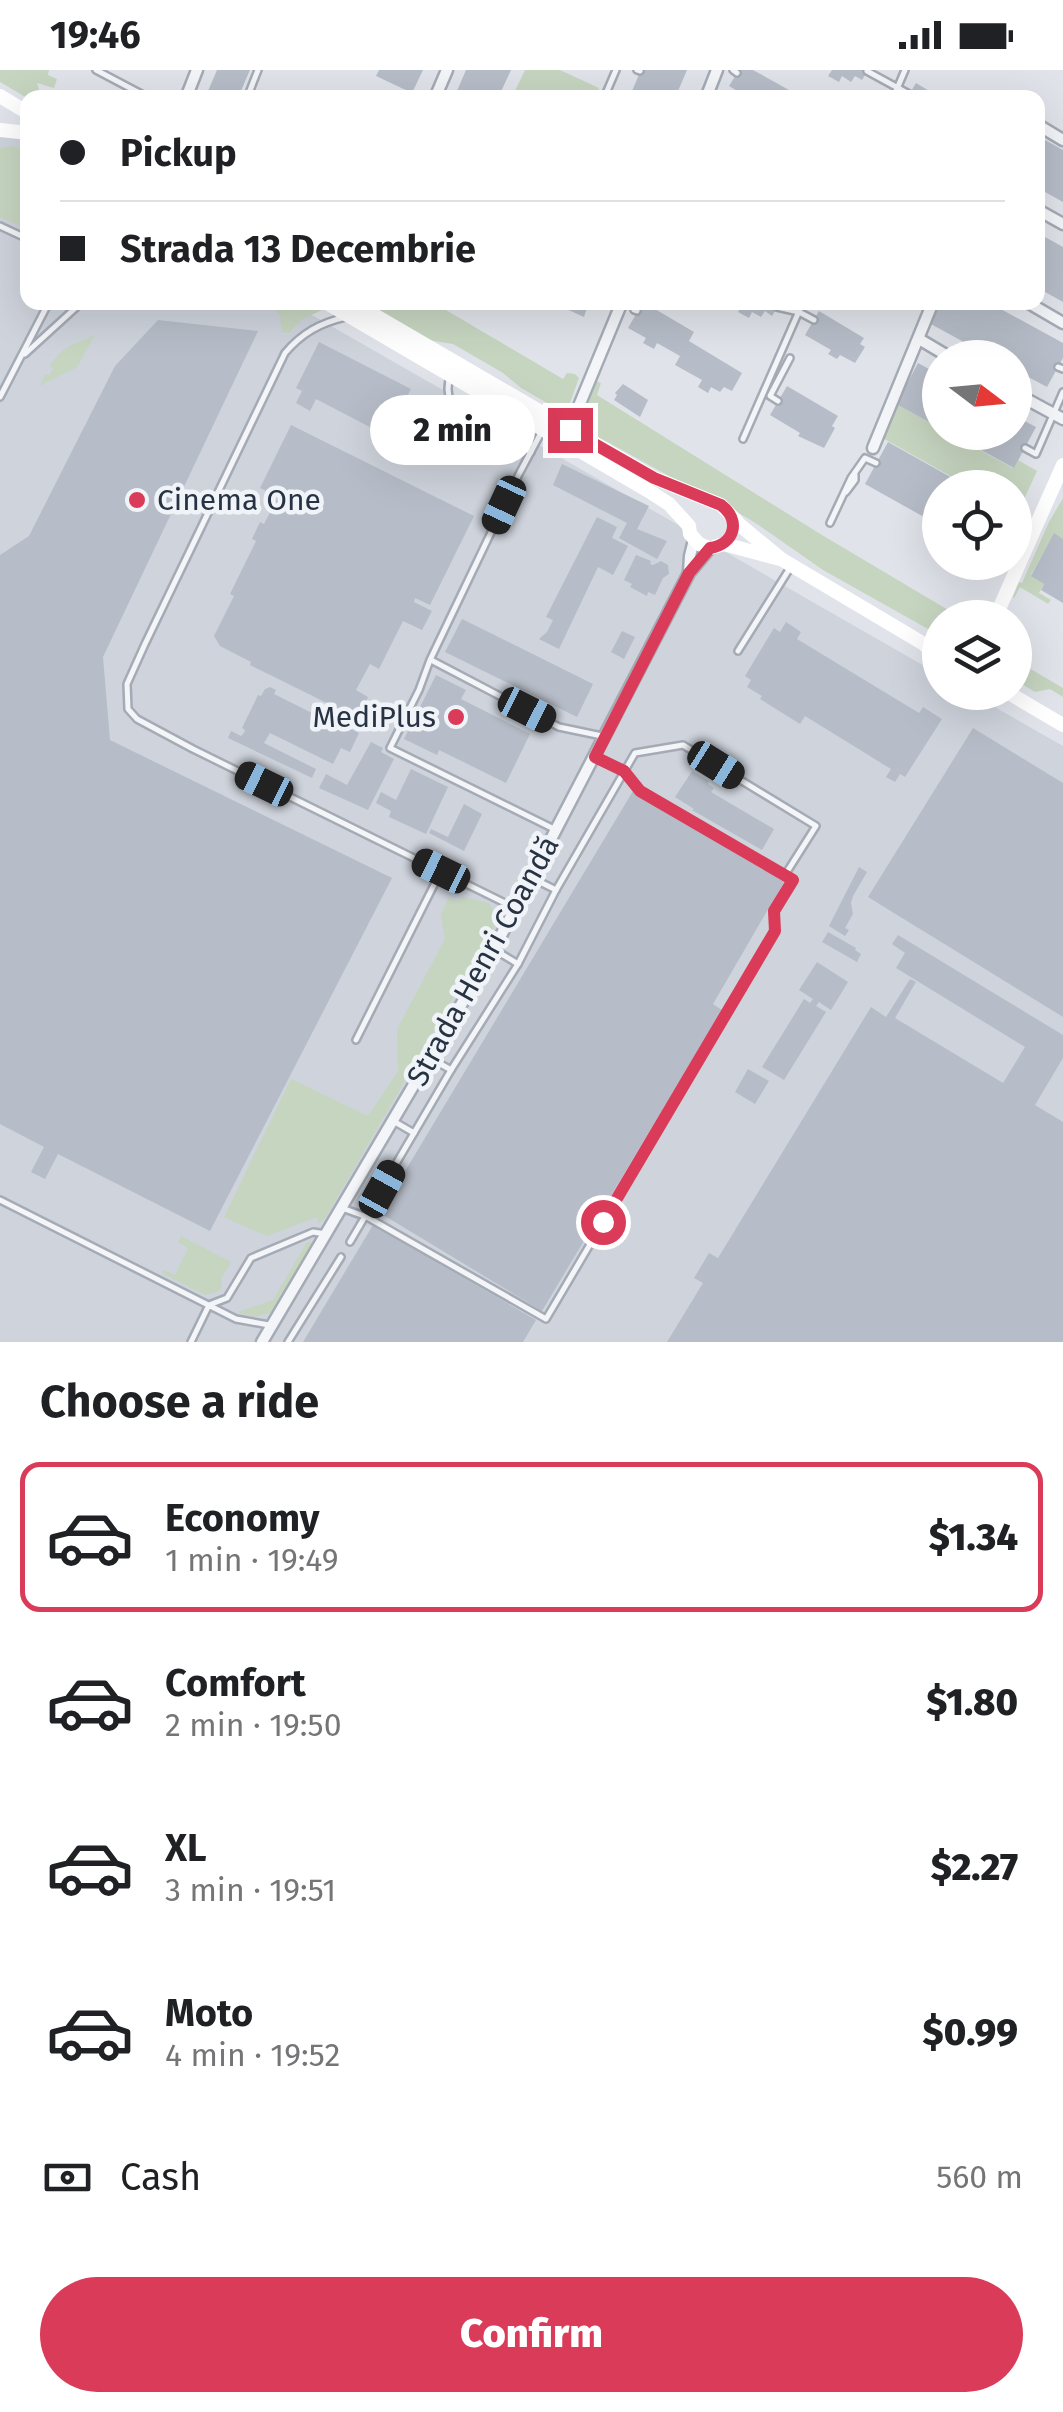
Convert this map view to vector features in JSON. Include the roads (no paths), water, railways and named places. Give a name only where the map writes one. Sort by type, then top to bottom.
[{"type":"main road","points":[[352,310],[449,374],[669,504],[704,547],[717,546],[786,562]]},
{"type":"main road","points":[[352,310],[654,478],[727,509],[741,526],[786,562],[922,643]]},
{"type":"main road","points":[[1003,600],[1063,465]]},
{"type":"main road","points":[[692,533],[692,514],[714,503]]},
{"type":"main road","points":[[717,546],[733,532],[731,515]]},
{"type":"main road","points":[[1032,707],[1063,725]]},
{"type":"street","points":[[570,430],[619,310]]},
{"type":"street","points":[[873,448],[930,310]]},
{"type":"street","points":[[1032,402],[1058,417]]},
{"type":"street","name":"Strada Henri Coandă","points":[[689,573],[692,533]]},
{"type":"street","name":"Strada Henri Coandă","points":[[262,1342],[494,949],[689,573],[717,546]]},
{"type":"lane","points":[[96,70],[134,90]]},
{"type":"lane","points":[[897,90],[905,70]]},
{"type":"lane","points":[[867,71],[903,90]]},
{"type":"lane","points":[[0,396],[45,310]]},
{"type":"lane","points":[[20,358],[73,310]]},
{"type":"lane","points":[[348,310],[301,336],[284,354],[145,644],[128,684],[128,709],[138,719],[192,748],[516,908]]},
{"type":"lane","points":[[634,310],[638,311]]},
{"type":"lane","points":[[791,310],[814,320]]},
{"type":"lane","points":[[744,439],[800,312]]},
{"type":"lane","points":[[778,401],[770,396],[790,358]]},
{"type":"lane","points":[[449,374],[457,442]]},
{"type":"lane","points":[[1028,450],[1036,454],[1058,417],[1063,392]]},
{"type":"lane","points":[[543,429],[390,748],[556,830]]},
{"type":"lane","points":[[486,430],[531,452]]},
{"type":"lane","points":[[830,523],[865,458],[876,463]]},
{"type":"lane","points":[[738,651],[786,562]]},
{"type":"lane","points":[[430,660],[560,727],[605,737]]},
{"type":"lane","points":[[350,1242],[450,1070],[518,964],[635,753],[683,745],[816,826],[785,875]]},
{"type":"lane","points":[[342,1208],[367,1217],[546,1319],[775,931],[774,911],[793,880],[640,791],[624,771],[595,757]]},
{"type":"lane","points":[[356,1040],[441,871]]},
{"type":"lane","points":[[532,878],[556,890]]},
{"type":"lane","points":[[494,949],[518,964]]},
{"type":"lane","points":[[429,1058],[450,1070]]},
{"type":"lane","points":[[392,1121],[414,1133]]},
{"type":"lane","points":[[0,1200],[236,1320],[272,1326]]},
{"type":"lane","points":[[191,1342],[209,1305],[226,1298],[251,1258],[313,1232],[326,1234]]},
{"type":"lane","points":[[288,1342],[341,1257]]},
{"type":"place","name":"Cinema One","points":[[137,500]]},
{"type":"place","name":"MediPlus","points":[[456,717]]}]
